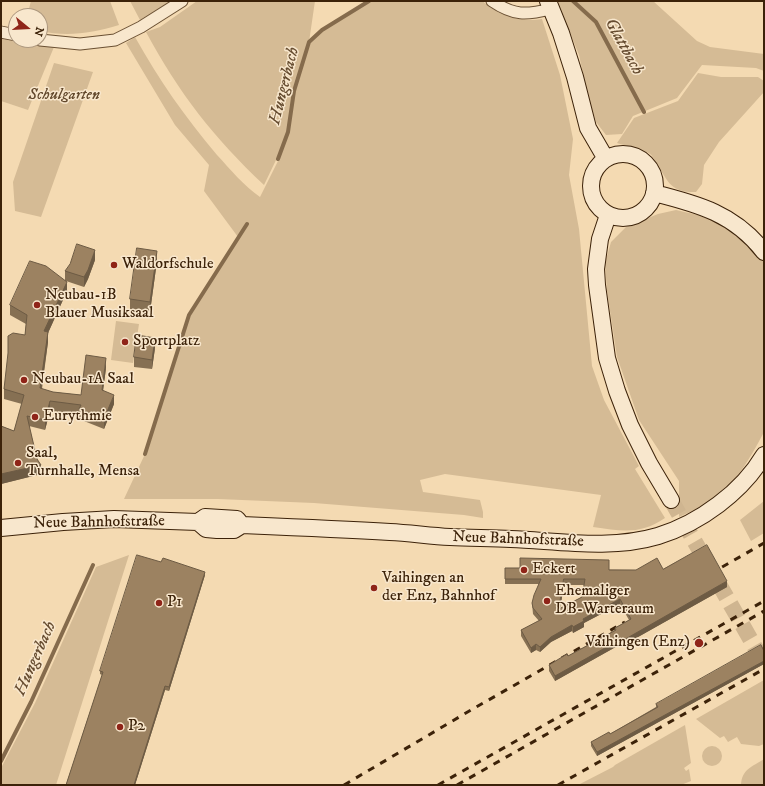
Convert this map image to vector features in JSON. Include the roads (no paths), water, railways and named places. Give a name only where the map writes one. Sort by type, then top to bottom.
[{"type":"main road","points":[[550,5],[573,71],[588,128],[606,158]]},
{"type":"main road","points":[[621,154],[628,154],[638,158],[646,164],[654,180],[654,193],[651,201],[635,216],[622,218],[608,215],[602,210],[596,204],[590,188],[597,166],[606,158],[621,154]]},
{"type":"main road","points":[[654,193],[682,200],[715,212],[746,232],[764,252]]},
{"type":"main road","points":[[608,215],[600,239],[596,270],[607,358],[616,391],[630,425],[649,463],[671,500]]},
{"type":"main road","name":"Neue Bahnhofstraße","points":[[1,528],[114,519],[198,522],[205,517],[236,519],[242,525],[390,532],[450,537],[592,543],[633,541],[658,536],[676,530],[710,511],[733,492],[758,465],[764,455]]},
{"type":"street","points":[[48,41],[80,44],[115,40],[137,29],[182,1]]},
{"type":"street","points":[[492,1],[506,10],[530,14],[550,5]]},
{"type":"waterway","name":"Hungerbach","points":[[278,159],[288,132],[294,91],[309,42],[322,30],[369,1]]},
{"type":"waterway","name":"Glattbach","points":[[573,1],[596,22],[644,112]]},
{"type":"waterway","name":"Hungerbach","points":[[145,454],[189,315],[247,224]]},
{"type":"waterway","name":"Hungerbach","points":[[1,761],[31,702],[93,565]]},
{"type":"tunnel","points":[[671,500],[764,663]]},
{"type":"railway","points":[[710,574],[764,543]]},
{"type":"railway","points":[[438,785],[764,601]]},
{"type":"railway","points":[[457,785],[764,611]]},
{"type":"railway","points":[[344,785],[625,622]]},
{"type":"railway","points":[[558,785],[764,669]]},
{"type":"place","name":"Waldorfschule","points":[[114,265]]},
{"type":"place","name":"Neubau-1B Blauer Musiksaal","points":[[37,305]]},
{"type":"place","name":"Sportplatz","points":[[125,342]]},
{"type":"place","name":"Neubau-1A Saal","points":[[24,380]]},
{"type":"place","name":"Eurythmie","points":[[35,417]]},
{"type":"place","name":"Saal, Turnhalle, Mensa","points":[[18,463]]},
{"type":"place","name":"Eckert","points":[[524,570]]},
{"type":"place","name":"Vaihingen an der Enz, Bahnhof","points":[[374,588]]},
{"type":"place","name":"Ehemaliger DB-Warteraum","points":[[547,601]]},
{"type":"place","name":"P1","points":[[159,603]]},
{"type":"place","name":"Vaihingen (Enz)","points":[[699,643]]},
{"type":"place","name":"P2","points":[[120,727]]},
{"type":"park label","name":"Schulgarten","points":[[64,96]]}]
